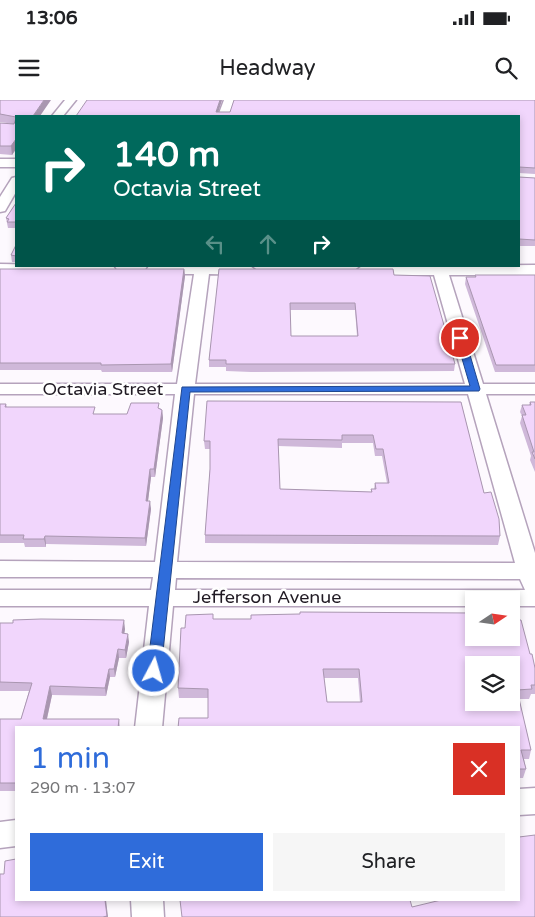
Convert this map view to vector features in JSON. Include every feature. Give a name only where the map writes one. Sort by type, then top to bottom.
[{"type":"street","points":[[58,115],[71,100]]},
{"type":"street","points":[[224,115],[229,100]]},
{"type":"street","points":[[0,163],[15,163]]},
{"type":"street","points":[[7,202],[15,183]]},
{"type":"street","points":[[520,256],[535,257]]},
{"type":"street","points":[[0,269],[175,268],[260,270]]},
{"type":"street","points":[[348,270],[407,268],[535,270]]},
{"type":"street","points":[[148,726],[185,389],[202,270]]},
{"type":"street","points":[[440,270],[533,577]]},
{"type":"street","name":"Octavia Street","points":[[0,389],[535,389]]},
{"type":"street","name":"Jefferson Avenue","points":[[0,569],[165,569],[533,577]]},
{"type":"street","name":"Jefferson Avenue","points":[[0,598],[535,598]]},
{"type":"street","points":[[520,802],[535,801]]},
{"type":"street","points":[[0,835],[15,833]]},
{"type":"street","points":[[147,901],[148,917]]},
{"type":"building","points":[[0,100],[44,100],[34,115],[15,115],[15,117],[0,114]]},
{"type":"building","points":[[87,100],[220,100],[216,112],[230,112],[234,100],[535,100],[535,168],[520,167],[520,115],[77,115]]},
{"type":"building","points":[[15,121],[15,140],[11,146],[0,146],[0,123],[14,124]]},
{"type":"building","points":[[520,177],[535,178],[535,240],[520,239]]},
{"type":"building","points":[[15,204],[15,222],[7,222],[9,219],[6,218]]},
{"type":"building","points":[[15,247],[15,256],[11,255]]},
{"type":"building","points":[[0,269],[184,269],[171,364],[0,363]]},
{"type":"building","points":[[219,269],[393,269],[394,275],[430,276],[455,364],[226,364],[226,360],[209,360]],"holes":[[[290,303],[355,303],[358,336],[291,336]]]},
{"type":"building","points":[[475,275],[535,275],[535,365],[496,365],[466,277],[476,277]]},
{"type":"building","points":[[207,401],[461,402],[484,493],[491,492],[499,519],[500,536],[205,535],[210,441],[204,441]],"holes":[[[342,435],[373,435],[376,449],[383,449],[389,483],[375,483],[376,489],[371,489],[372,492],[280,489],[278,439],[342,440]]]},
{"type":"building","points":[[530,402],[535,402],[535,459],[522,415],[526,415],[522,405],[531,405]]},
{"type":"building","points":[[131,403],[159,403],[158,408],[162,410],[154,469],[150,469],[146,501],[150,501],[145,538],[45,536],[44,539],[23,539],[24,535],[0,535],[0,404],[6,404],[5,407],[95,407],[93,414],[127,414]]},
{"type":"building","points":[[300,612],[465,613],[465,646],[520,646],[521,620],[530,654],[532,654],[535,668],[535,685],[531,685],[532,689],[520,690],[520,656],[465,656],[465,711],[520,711],[520,703],[531,750],[521,750],[526,769],[520,769],[520,726],[178,726],[179,718],[208,718],[208,689],[178,688],[181,628],[185,628],[186,615],[213,614],[213,619],[251,619],[251,615],[300,614]],"holes":[[[323,669],[359,669],[362,702],[327,702]]]},
{"type":"building","points":[[13,620],[124,620],[122,633],[128,634],[125,650],[118,649],[114,669],[109,669],[105,688],[50,686],[43,719],[119,719],[118,726],[15,726],[15,783],[0,783],[0,719],[21,719],[32,683],[0,682],[0,623],[13,623]]},
{"type":"building","points":[[535,835],[535,917],[182,917],[180,901],[410,901],[412,907],[437,901],[520,901],[520,837]]},
{"type":"building","points":[[15,859],[15,901],[105,901],[107,916],[0,917],[0,874],[4,874],[5,861]]},
{"type":"route","points":[[154,671],[185,389],[475,389],[460,338]]}]
